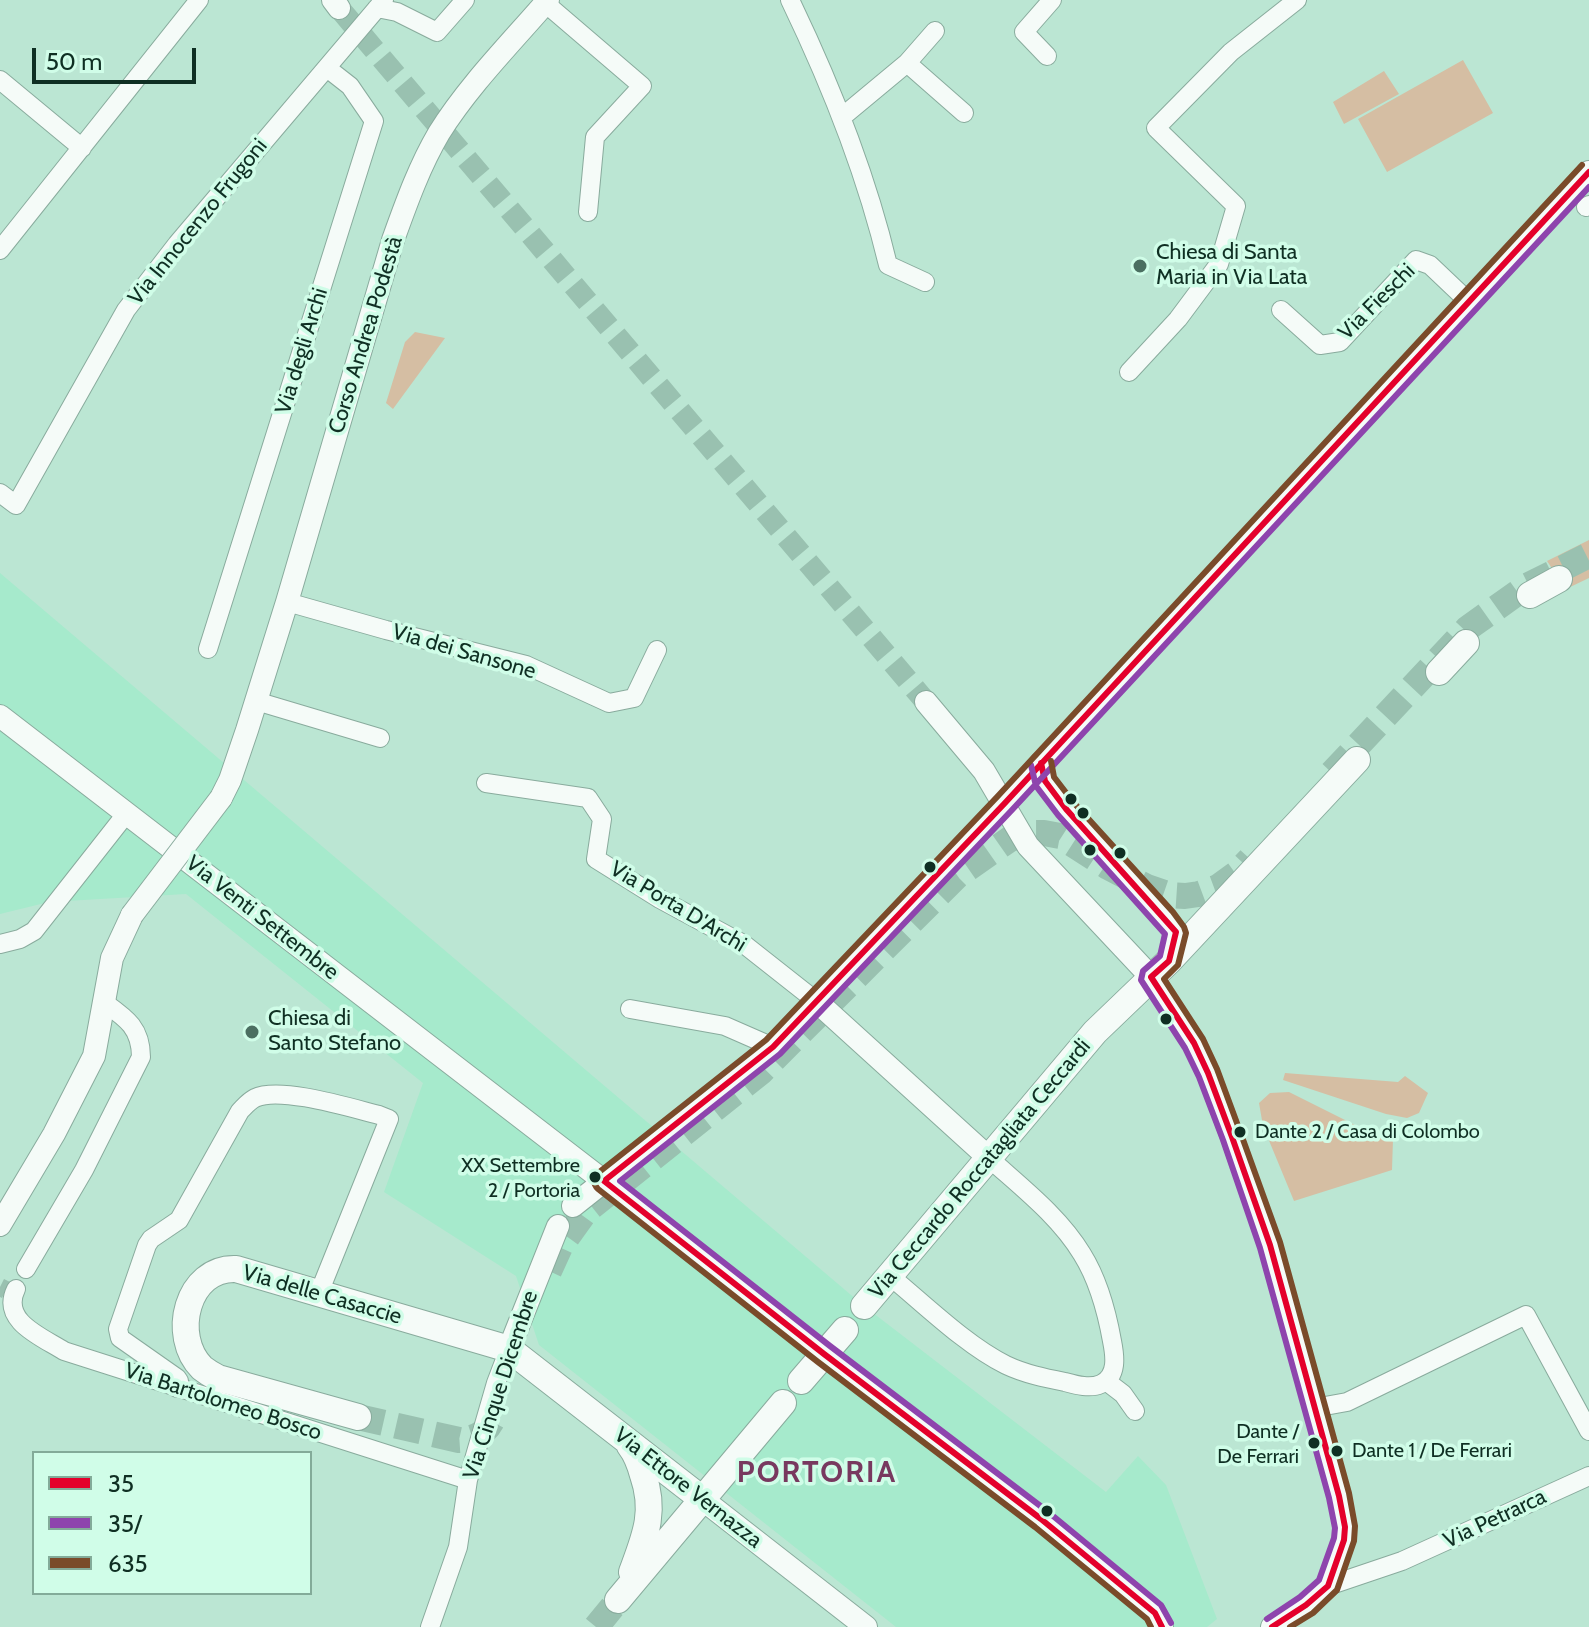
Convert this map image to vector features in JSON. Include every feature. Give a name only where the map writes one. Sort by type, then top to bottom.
[{"type":"main road","points":[[1530,595],[1559,579]]},
{"type":"main road","points":[[1439,672],[1466,643]]},
{"type":"main road","name":"Via Ceccardo Roccatagliata Ceccardi","points":[[864,1306],[1095,1032],[1221,906],[1357,760]]},
{"type":"main road","name":"Via delle Casaccie","points":[[358,1417],[218,1378],[204,1371],[186,1340],[184,1329],[189,1303],[203,1282],[220,1271],[236,1269],[509,1349]]},
{"type":"main road","points":[[801,1381],[845,1330]]},
{"type":"main road","name":"Via Ettore Vernazza","points":[[509,1349],[702,1499]]},
{"type":"main road","points":[[625,1440],[637,1455],[649,1491],[649,1520],[621,1595],[783,1403]]},
{"type":"street","points":[[0,250],[199,0]]},
{"type":"street","points":[[380,4],[437,32],[465,0]]},
{"type":"street","points":[[790,0],[842,117],[888,265],[925,282]]},
{"type":"street","points":[[1047,56],[1024,32],[1052,0]]},
{"type":"street","points":[[1129,372],[1178,319],[1219,264],[1236,206],[1156,128],[1231,52],[1297,0]]},
{"type":"street","name":"Corso Andrea Podestà","points":[[0,1225],[54,1134],[94,1056],[112,958],[132,915],[221,798],[230,780],[287,602],[410,191],[439,133],[477,81],[546,2],[642,86],[595,137],[588,212]]},
{"type":"street","name":"Via Innocenzo Frugoni","points":[[0,493],[16,505],[126,310],[177,244],[380,4]]},
{"type":"street","points":[[842,117],[907,63],[935,31]]},
{"type":"street","points":[[907,63],[964,113]]},
{"type":"street","name":"Via degli Archi","points":[[208,649],[374,121],[350,86],[327,68]]},
{"type":"street","points":[[0,80],[82,148]]},
{"type":"street","points":[[573,1206],[773,1047],[1004,804],[1589,172]]},
{"type":"street","name":"Via Fieschi","points":[[1281,310],[1320,345],[1340,342],[1416,260],[1430,265],[1470,303]]},
{"type":"street","name":"Via dei Sansone","points":[[287,602],[526,665],[609,703],[634,698],[657,650]]},
{"type":"street","points":[[256,701],[380,738]]},
{"type":"street","points":[[926,702],[984,771],[1028,846],[1160,969],[1223,1112],[1270,1245],[1345,1527],[1344,1540],[1328,1586],[1272,1627]]},
{"type":"street","name":"Via Venti Settembre","points":[[0,716],[1041,1519],[1155,1613],[1162,1627]]},
{"type":"street","points":[[1041,763],[1045,781],[1066,809],[1176,932],[1160,969]]},
{"type":"street","name":"Via Porta D'Archi","points":[[486,783],[588,798],[602,819],[596,859],[660,899],[745,945],[816,1001]]},
{"type":"street","points":[[0,944],[20,939],[34,931],[126,814]]},
{"type":"street","points":[[816,1001],[1058,1222],[1085,1258],[1109,1323],[1114,1369],[1106,1381],[1091,1387],[1036,1375],[1003,1363],[944,1321],[890,1276]]},
{"type":"street","points":[[26,1269],[84,1170],[141,1057],[141,1040],[127,1019],[105,1003]]},
{"type":"street","points":[[630,1009],[725,1026],[773,1047]]},
{"type":"street","points":[[185,1390],[177,1378],[120,1338],[118,1329],[147,1245],[182,1216],[240,1111],[255,1098],[265,1095],[300,1097],[389,1119],[319,1293]]},
{"type":"street","name":"Via Cinque Dicembre","points":[[430,1627],[458,1547],[468,1480],[496,1383],[558,1226]]},
{"type":"street","name":"Via Bartolomeo Bosco","points":[[12,1290],[12,1305],[19,1322],[64,1351],[468,1480]]},
{"type":"street","points":[[1314,1408],[1347,1402],[1526,1315],[1589,1431]]},
{"type":"street","points":[[1106,1381],[1123,1394],[1135,1411]]},
{"type":"street","name":"Via Petrarca","points":[[1328,1586],[1402,1561],[1589,1476]]},
{"type":"street","name":"Via Ettore Vernazza","points":[[702,1499],[866,1627]]},
{"type":"shaded area","points":[[1463,60],[1493,113],[1387,172],[1358,119]]},
{"type":"shaded area","points":[[1384,71],[1399,94],[1344,124],[1333,102]]},
{"type":"shaded area","points":[[415,332],[445,338],[393,409],[386,403],[405,342]]},
{"type":"shaded area","points":[[1589,540],[1589,578],[1566,589],[1547,561]]},
{"type":"shaded area","points":[[0,573],[864,1306],[1106,1492],[1138,1456],[1166,1485],[1217,1619],[1207,1627],[896,1627],[539,1345],[516,1276],[384,1192],[423,1083],[186,894],[49,902],[0,914]]},
{"type":"shaded area","points":[[1285,1073],[1398,1082],[1405,1076],[1428,1093],[1419,1113],[1407,1118],[1283,1080]]},
{"type":"shaded area","points":[[1289,1092],[1377,1136],[1393,1139],[1392,1170],[1294,1201],[1263,1126],[1259,1103],[1270,1093]]},
{"type":"tunnel","points":[[339,8],[926,702]]},
{"type":"tunnel","points":[[1332,773],[1468,628],[1527,586],[1589,555]]},
{"type":"tunnel","points":[[549,1271],[560,1247],[586,1211],[761,1072],[957,876],[1010,839],[1032,833],[1060,836],[1108,867],[1170,895],[1199,894],[1218,887],[1250,859]]},
{"type":"tunnel","points":[[0,1287],[6,1290]]},
{"type":"tunnel","points":[[358,1417],[459,1440],[480,1434],[494,1416]]},
{"type":"tunnel","points":[[596,1627],[618,1600]]},
{"type":"transit line","name":"635","points":[[1151,1627],[1147,1619],[1035,1527],[598,1189],[594,1179],[766,1040],[997,797],[1582,165]]},
{"type":"transit line","name":"35","points":[[1162,1627],[1155,1613],[1041,1519],[604,1181],[773,1047],[1004,804],[1589,172]]},
{"type":"transit line","name":"35/","points":[[1171,1623],[1161,1605],[1047,1511],[620,1181],[780,1054],[1011,811],[1589,187]]},
{"type":"transit line","name":"635","points":[[1051,761],[1054,777],[1074,803],[1184,927],[1186,933],[1178,965],[1164,979],[1203,1039],[1217,1069],[1280,1242],[1349,1493],[1355,1526],[1354,1541],[1337,1590],[1313,1613],[1290,1627]]},
{"type":"transit line","name":"35","points":[[1041,763],[1045,781],[1066,809],[1176,932],[1169,961],[1151,977],[1194,1043],[1232,1137],[1270,1245],[1339,1496],[1345,1527],[1344,1540],[1328,1586],[1272,1627]]},
{"type":"transit line","name":"35/","points":[[1031,765],[1036,786],[1058,815],[1165,934],[1160,956],[1143,971],[1141,980],[1185,1048],[1199,1077],[1260,1248],[1335,1528],[1319,1580],[1267,1619]]},
{"type":"place","name":"Chiesa di Santa Maria in Via Lata","points":[[1140,266]]},
{"type":"place","name":"Chiesa di Santo Stefano","points":[[252,1032]]},
{"type":"place","name":"Dante 2 / Casa di Colombo","points":[[1240,1132]]},
{"type":"place","name":"XX Settembre 2 / Portoria","points":[[595,1177]]},
{"type":"place","name":"Dante / De Ferrari","points":[[1314,1443]]},
{"type":"place","name":"Dante 1 / De Ferrari","points":[[1337,1451]]},
{"type":"district","name":"PORTORIA","points":[[817,1473]]}]
